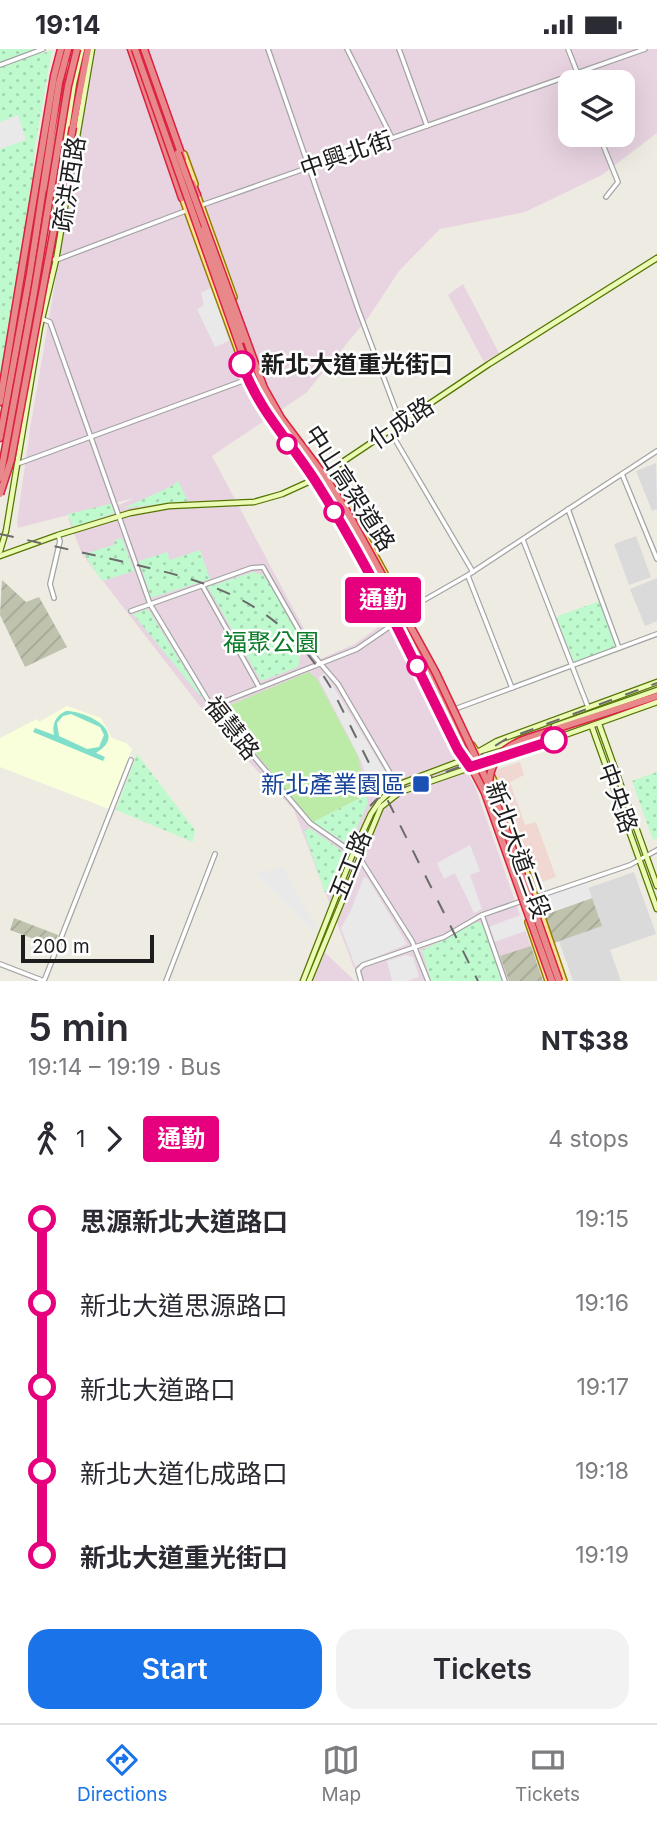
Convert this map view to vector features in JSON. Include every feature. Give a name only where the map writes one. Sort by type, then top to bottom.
[{"type":"highway","points":[[0,402],[54,76],[61,49]]},
{"type":"highway","points":[[0,437],[30,274],[59,83],[68,49]]},
{"type":"highway","points":[[11,335],[35,253],[67,73],[79,49]]},
{"type":"highway","points":[[0,478],[68,86],[79,49]]},
{"type":"highway","points":[[0,495],[11,460],[90,49]]},
{"type":"highway","points":[[137,49],[166,113],[197,195]]},
{"type":"highway","points":[[137,49],[155,117],[182,198]]},
{"type":"highway","name":"中山高架道路","points":[[137,49],[264,388],[281,418],[326,478],[348,513],[436,673],[494,796],[554,981]]},
{"type":"highway","name":"中山高架道路","points":[[137,49],[251,379],[274,421],[322,483],[409,643],[479,781],[554,981]]},
{"type":"highway","points":[[178,153],[262,393],[282,422],[298,437]]},
{"type":"highway","points":[[322,483],[360,542],[439,691],[466,758],[473,767]]},
{"type":"highway","points":[[502,839],[489,786],[491,769],[501,752],[528,738],[657,696]]},
{"type":"main road","points":[[137,49],[201,205],[264,381],[278,408],[349,507],[477,753]]},
{"type":"main road","points":[[137,49],[182,198],[247,379],[269,420],[314,480],[341,523],[466,758]]},
{"type":"main road","name":"新北大道三段","points":[[477,753],[473,767],[488,792],[554,981]]},
{"type":"main road","name":"新北大道三段","points":[[477,753],[499,792],[564,981]]},
{"type":"street","points":[[0,65],[43,49]]},
{"type":"street","name":"疏洪西路","points":[[42,319],[48,258],[79,49]]},
{"type":"street","name":"疏洪西路","points":[[0,551],[6,531],[42,319],[56,260],[90,49]]},
{"type":"street","points":[[268,49],[401,424]]},
{"type":"street","points":[[346,49],[392,138]]},
{"type":"street","points":[[399,49],[427,126]]},
{"type":"street","points":[[568,49],[576,70]]},
{"type":"street","name":"中興北街","points":[[583,70],[645,49]]},
{"type":"street","name":"中興北街","points":[[56,260],[186,210],[558,79]]},
{"type":"street","points":[[604,147],[618,181],[606,197]]},
{"type":"street","points":[[48,258],[56,260]]},
{"type":"street","name":"化成路","points":[[0,556],[118,517],[169,506],[254,502],[282,494],[314,480],[489,364],[566,318],[657,258]]},
{"type":"street","name":"福慧路","points":[[42,319],[50,322],[150,604],[212,707],[310,823],[359,856],[416,947],[428,981]]},
{"type":"street","points":[[17,464],[247,379]]},
{"type":"street","points":[[390,431],[471,574],[512,688]]},
{"type":"street","points":[[405,611],[471,574],[657,452]]},
{"type":"street","points":[[0,468],[0,495]]},
{"type":"street","points":[[622,474],[657,559]]},
{"type":"street","points":[[568,509],[619,648]]},
{"type":"street","points":[[54,598],[50,584],[60,541],[58,535]]},
{"type":"street","points":[[523,540],[587,707]]},
{"type":"street","points":[[131,611],[256,567],[263,568],[313,655],[338,684],[369,742],[397,785]]},
{"type":"street","points":[[202,585],[260,687]]},
{"type":"street","points":[[212,707],[356,649],[395,623]]},
{"type":"street","points":[[455,709],[657,634]]},
{"type":"street","points":[[477,753],[497,741],[657,681]]},
{"type":"street","points":[[477,753],[657,690]]},
{"type":"street","name":"五工路","points":[[309,981],[377,813],[391,797],[657,702]]},
{"type":"street","name":"中央路","points":[[599,724],[657,886]]},
{"type":"street","name":"中央路","points":[[592,727],[657,909]]},
{"type":"street","name":"五工路","points":[[303,981],[354,851],[371,814],[387,792],[397,785],[477,753]]},
{"type":"street","points":[[0,964],[44,981],[131,760]]},
{"type":"street","points":[[361,981],[358,970],[363,965],[444,937],[482,915],[640,860],[657,850]]},
{"type":"street","points":[[166,981],[215,854]]},
{"type":"street","points":[[482,915],[505,981]]},
{"type":"shaded area","points":[[95,49],[657,49],[657,133],[602,175],[525,212],[440,229],[399,271],[368,318],[306,393],[212,456],[320,659],[355,644],[391,618],[476,789],[543,981],[359,981],[294,810],[216,727],[82,554],[68,518],[134,498],[18,528],[30,429]]},
{"type":"shaded area","points":[[18,115],[26,140],[0,149],[0,122]]},
{"type":"shaded area","points":[[463,284],[499,353],[484,362],[448,295]]},
{"type":"shaded area","points":[[212,287],[229,341],[215,347],[197,309],[204,305],[201,293]]},
{"type":"shaded area","points":[[656,463],[657,509],[652,511],[636,471]]},
{"type":"shaded area","points":[[636,536],[651,577],[629,585],[614,544]]},
{"type":"shaded area","points":[[657,578],[657,621],[645,626],[630,589]]},
{"type":"shaded area","points":[[2,580],[26,602],[39,597],[67,647],[25,667],[0,615]]},
{"type":"shaded area","points":[[325,673],[392,783],[373,798],[361,761],[318,678]]},
{"type":"shaded area","points":[[67,706],[101,718],[112,738],[126,743],[132,749],[109,809],[0,767],[0,738],[37,719],[39,722]]},
{"type":"shaded area","points":[[66,711],[84,715],[102,724],[109,738],[96,753],[105,757],[103,761],[33,732],[35,728],[54,735],[55,721]],"holes":[[[71,714],[100,727],[104,735],[99,747],[87,749],[59,736],[57,723],[63,716]]]},
{"type":"shaded area","points":[[520,762],[524,775],[510,782],[525,825],[536,822],[556,877],[534,885],[496,776],[496,770]]},
{"type":"shaded area","points":[[470,845],[480,871],[470,875],[482,909],[474,913],[455,873],[444,879],[437,863]]},
{"type":"shaded area","points":[[282,867],[316,926],[314,932],[255,873]]},
{"type":"shaded area","points":[[634,872],[656,934],[610,950],[621,981],[573,981],[559,941],[601,926],[588,888]]},
{"type":"shaded area","points":[[364,877],[368,879],[407,944],[355,966],[341,928]]},
{"type":"shaded area","points":[[586,882],[592,898],[544,915],[538,899]]},
{"type":"shaded area","points":[[592,898],[602,926],[554,943],[544,915]]},
{"type":"shaded area","points":[[520,915],[526,931],[494,942],[489,927]]},
{"type":"shaded area","points":[[14,918],[58,935],[54,944],[50,945],[10,930]]},
{"type":"shaded area","points":[[314,944],[319,947],[355,981],[299,981]]},
{"type":"shaded area","points":[[531,946],[543,981],[509,981],[500,956]]},
{"type":"shaded area","points":[[406,955],[413,957],[419,977],[407,981],[392,981],[387,961]]},
{"type":"green space","points":[[0,49],[41,49],[41,54],[52,50],[35,147],[29,242],[0,407]]},
{"type":"green space","points":[[178,481],[188,501],[124,508],[172,486]]},
{"type":"green space","points":[[111,504],[115,513],[73,527],[68,514]]},
{"type":"green space","points":[[122,538],[134,571],[102,581],[84,554],[114,545],[115,540]]},
{"type":"green space","points":[[200,550],[210,579],[151,598],[139,561],[167,552],[170,560]]},
{"type":"green space","name":"福聚公園","points":[[253,572],[263,575],[269,582],[303,643],[298,667],[261,681],[208,587]]},
{"type":"green space","points":[[600,603],[615,645],[613,649],[576,662],[558,616]]},
{"type":"green space","points":[[148,609],[206,703],[133,614]]},
{"type":"green space","points":[[309,672],[317,679],[358,756],[366,795],[313,822],[224,715],[223,708]]},
{"type":"green space","points":[[137,754],[195,830],[193,842],[116,810]]},
{"type":"green space","points":[[657,772],[657,838],[653,840],[632,781]]},
{"type":"green space","points":[[366,795],[368,803],[349,845],[313,822]]},
{"type":"green space","points":[[309,828],[345,853],[325,893],[304,831]]},
{"type":"green space","points":[[476,922],[483,924],[503,981],[431,981],[422,950]]},
{"type":"railway","points":[[0,534],[155,569],[216,588],[268,617],[292,637],[314,662],[334,693],[478,981]]},
{"type":"railway","points":[[370,806],[386,794],[467,764],[506,739],[657,683]]},
{"type":"bus line","name":"通勤","points":[[242,364],[262,408],[320,488],[341,523],[381,595],[458,750],[470,767],[554,740]]},
{"type":"place","name":"新北大道重光街口","points":[[242,364]]},
{"type":"place","name":"新北產業園區","points":[[421,784]]}]
